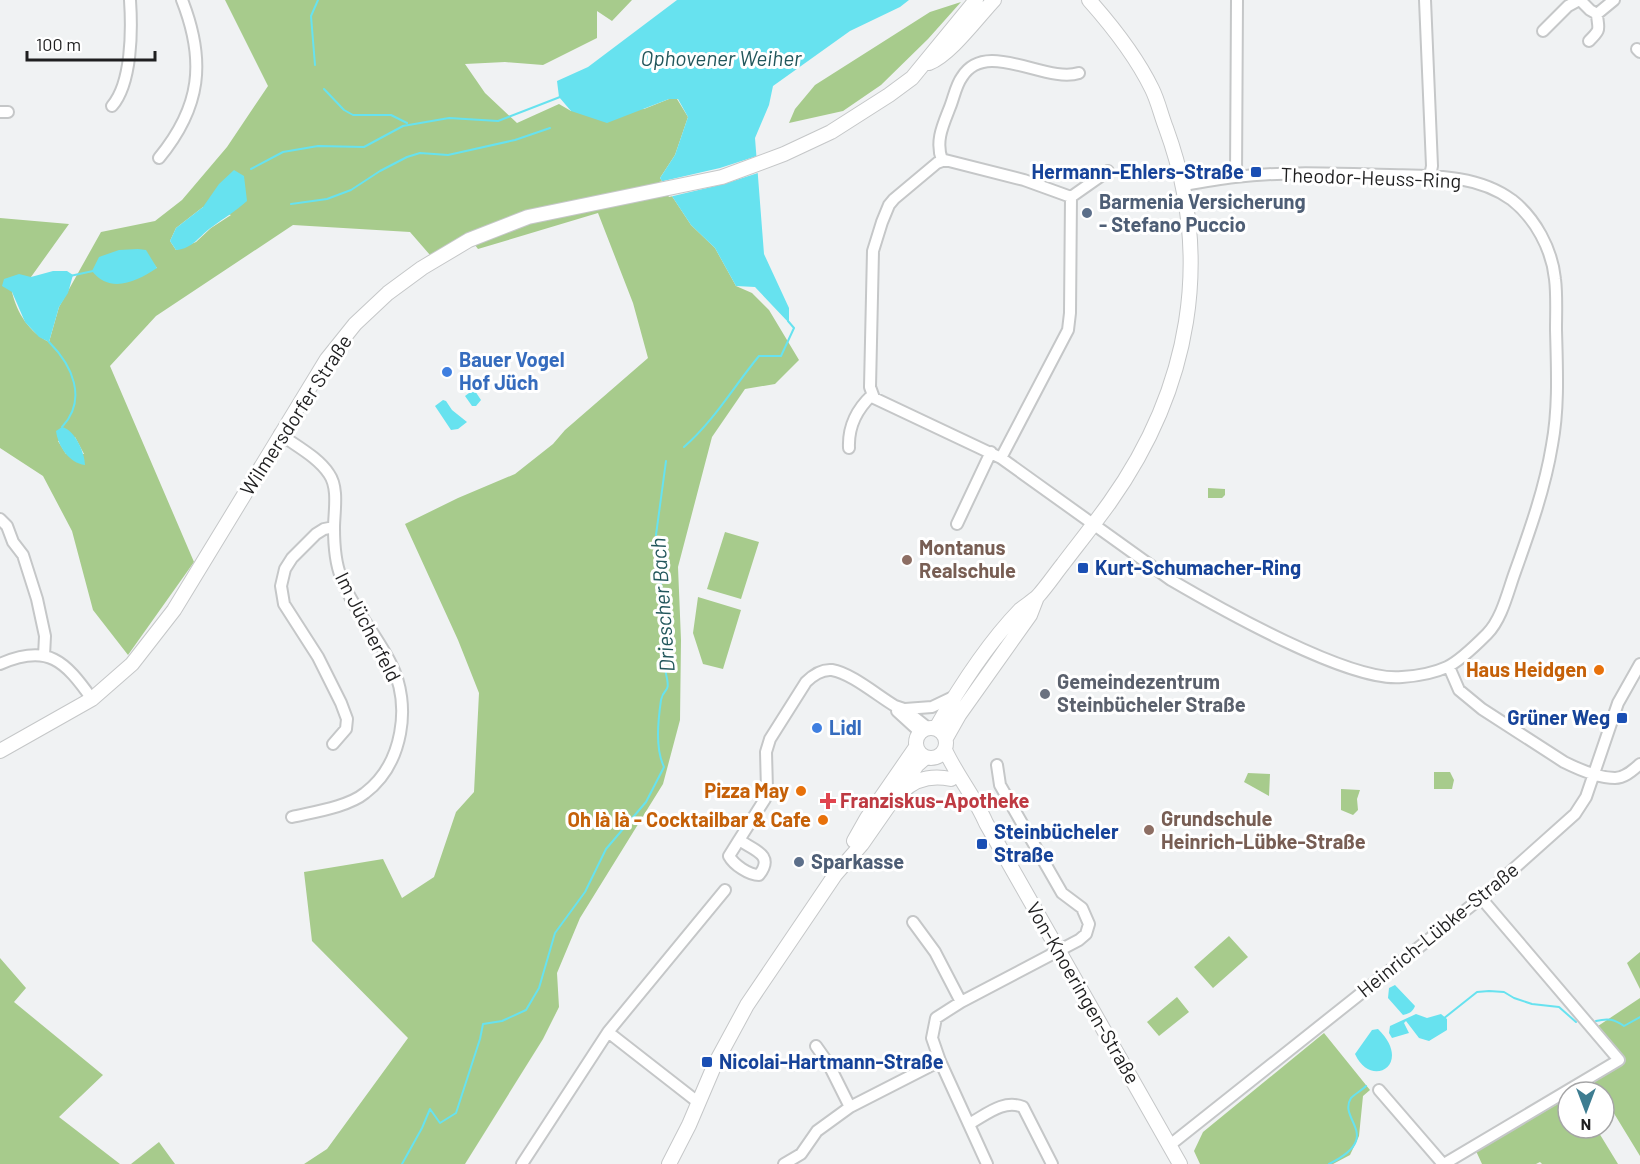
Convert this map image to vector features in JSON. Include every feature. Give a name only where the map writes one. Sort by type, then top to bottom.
[{"type":"street","points":[[112,106],[122,93],[128,58],[130,0]]},
{"type":"street","points":[[159,158],[176,138],[187,118],[196,80],[196,54],[189,19],[182,0]]},
{"type":"street","name":"Wilmersdorfer Straße","points":[[0,751],[92,699],[132,664],[174,610],[327,359],[355,324],[388,293],[422,268],[470,240],[496,228],[528,217],[722,177],[784,154],[850,121],[912,78],[976,0]]},
{"type":"street","name":"Wilmersdorfer Straße","points":[[924,65],[935,61],[951,47],[993,0]]},
{"type":"street","points":[[843,864],[862,844],[917,765],[979,662],[1021,610],[1038,596],[1121,486],[1158,422],[1182,353],[1189,302],[1191,245],[1184,185],[1177,157],[1152,89],[1117,31],[1089,0]]},
{"type":"street","points":[[1236,0],[1236,177]]},
{"type":"street","points":[[1425,0],[1432,166],[1430,176]]},
{"type":"street","points":[[1543,31],[1568,6],[1579,0],[1597,14],[1600,26],[1599,32],[1589,41]]},
{"type":"street","points":[[1597,14],[1614,0]]},
{"type":"street","points":[[942,160],[939,150],[940,136],[961,77],[973,66],[992,61],[1065,76],[1079,73]]},
{"type":"street","points":[[1071,197],[1024,180],[954,161],[942,160],[894,199],[885,213],[873,251],[870,387],[872,395],[882,402],[1001,458],[1093,526]]},
{"type":"street","points":[[1071,197],[1108,171]]},
{"type":"street","name":"Theodor-Heuss-Ring","points":[[1093,526],[1171,580],[1304,649],[1368,674],[1399,678],[1449,667],[1489,633],[1499,615],[1543,488],[1553,442],[1556,403],[1555,277],[1545,245],[1527,213],[1494,189],[1460,179],[1430,176],[1339,174],[1236,177],[1184,185]]},
{"type":"street","points":[[1001,458],[1068,330],[1071,197]]},
{"type":"street","points":[[849,448],[851,426],[863,405],[872,395]]},
{"type":"street","name":"Im Jücherfeld","points":[[280,434],[323,465],[329,473],[334,492],[336,557],[341,580],[392,664],[401,697],[402,724],[393,756],[365,794],[336,806],[292,818]]},
{"type":"street","points":[[957,524],[991,452]]},
{"type":"street","points":[[0,519],[7,526],[13,542],[23,555],[37,599],[45,636],[44,656]]},
{"type":"street","points":[[333,744],[346,729],[346,714],[328,675],[284,604],[281,586],[285,569],[292,558],[316,534],[334,527]]},
{"type":"street","points":[[669,1164],[715,1064],[747,1005],[843,864],[867,818],[931,742],[965,707],[1030,615],[1038,596]]},
{"type":"street","points":[[0,664],[24,656],[44,656],[63,664],[72,671],[92,699]]},
{"type":"street","name":"Heinrich-Lübke-Straße","points":[[1170,1145],[1481,898],[1575,814],[1586,797],[1618,703],[1640,664]]},
{"type":"street","points":[[1449,667],[1459,690],[1482,709],[1564,762],[1616,778],[1628,774],[1640,764]]},
{"type":"street","points":[[739,840],[765,799],[767,790],[766,752],[770,739],[806,682],[814,675],[831,670],[844,674],[899,707],[931,742]]},
{"type":"street","points":[[899,707],[932,707],[958,694]]},
{"type":"street","name":"Von-Knoeringen-Straße","points":[[931,742],[951,779],[973,811],[986,823]]},
{"type":"street","name":"Von-Knoeringen-Straße","points":[[931,742],[978,805],[986,823],[1180,1164]]},
{"type":"street","points":[[987,1164],[940,1061],[932,1038],[936,1018],[1079,940],[1086,934],[1089,924],[1082,908],[1062,893],[1000,785],[997,765]]},
{"type":"street","points":[[887,805],[908,786],[920,779],[933,777],[951,779]]},
{"type":"street","points":[[522,1164],[608,1032],[725,890]]},
{"type":"street","points":[[1379,1090],[1444,1164],[1619,1060],[1481,898]]},
{"type":"street","points":[[913,922],[935,952],[962,1002]]},
{"type":"street","points":[[608,1032],[699,1102]]},
{"type":"street","points":[[816,1046],[828,1063],[850,1107]]},
{"type":"street","points":[[784,1164],[801,1155],[817,1131],[850,1107],[940,1061]]},
{"type":"street","points":[[969,1124],[1006,1104],[1023,1107],[1052,1164]]},
{"type":"green space","points":[[225,0],[632,0],[612,21],[597,11],[597,38],[543,65],[505,62],[465,64],[485,93],[517,123],[559,104],[571,111],[644,109],[669,99],[677,99],[688,117],[675,155],[660,178],[691,225],[715,248],[736,286],[752,293],[769,310],[799,360],[775,384],[745,389],[712,437],[678,567],[681,640],[680,720],[663,784],[580,918],[557,973],[559,1007],[543,1039],[465,1164],[304,1164],[327,1149],[408,1038],[312,941],[304,872],[383,859],[402,898],[434,877],[456,812],[474,792],[479,693],[458,640],[405,524],[515,474],[553,444],[565,430],[648,358],[633,303],[598,213],[478,249],[469,237],[430,255],[410,232],[293,225],[156,316],[110,366],[194,562],[128,655],[93,610],[72,531],[43,476],[0,448],[0,218],[69,224],[31,277],[12,292],[25,321],[35,333],[49,342],[59,307],[101,232],[155,221],[182,200],[227,147],[268,86]],"holes":[[[203,207],[231,215],[211,228],[196,242],[176,250],[170,241],[176,228]],[[153,263],[157,268],[92,271]],[[75,437],[84,454],[66,454],[58,441]]]},
{"type":"green space","points":[[961,2],[928,39],[881,85],[843,111],[789,123],[795,109],[815,85],[930,12]]},
{"type":"green space","points":[[1208,488],[1225,489],[1225,495],[1222,498],[1208,498]]},
{"type":"green space","points":[[725,532],[759,542],[741,599],[707,589]]},
{"type":"green space","points":[[698,597],[741,610],[723,669],[703,664],[693,633]]},
{"type":"green space","points":[[1434,772],[1450,772],[1454,780],[1452,789],[1434,789]]},
{"type":"green space","points":[[1248,773],[1270,774],[1269,796],[1244,782]]},
{"type":"green space","points":[[1341,789],[1360,790],[1357,799],[1358,810],[1353,815],[1341,810]]},
{"type":"green space","points":[[1229,936],[1248,957],[1213,988],[1194,967]]},
{"type":"green space","points":[[1640,952],[1640,989],[1627,963]]},
{"type":"green space","points":[[0,958],[26,988],[14,1002],[103,1075],[59,1117],[120,1164],[0,1164]]},
{"type":"green space","points":[[1177,997],[1189,1012],[1159,1036],[1147,1022]]},
{"type":"green space","points":[[1640,998],[1640,1156],[1616,1117],[1616,1080],[1596,1080],[1623,1064],[1598,1026]]},
{"type":"green space","points":[[1324,1033],[1370,1090],[1363,1096],[1359,1136],[1350,1155],[1333,1164],[1200,1164],[1194,1151],[1203,1132]]},
{"type":"green space","points":[[1556,1105],[1556,1140],[1603,1140],[1618,1164],[1542,1164],[1540,1162],[1536,1164],[1482,1164],[1476,1151]]},
{"type":"green space","points":[[159,1142],[175,1164],[131,1164]]},
{"type":"water","name":"Ophovener Weiher","points":[[677,0],[909,0],[900,7],[850,31],[773,86],[769,105],[755,138],[764,254],[789,308],[789,323],[755,287],[736,286],[715,248],[691,225],[660,178],[675,155],[688,117],[678,99],[669,99],[607,123],[571,111],[559,97],[557,81],[588,67]]},
{"type":"water","points":[[234,170],[244,176],[247,201],[192,244],[176,250],[170,241],[176,228],[203,207],[219,184]]},
{"type":"water","points":[[119,250],[146,250],[157,268],[141,278],[115,284],[99,278],[92,271],[99,257]]},
{"type":"water","points":[[53,271],[67,271],[73,275],[68,293],[59,307],[49,342],[39,337],[25,322],[12,292],[2,286],[4,279],[19,274],[31,277]]},
{"type":"water","points":[[473,390],[481,400],[476,406],[472,406],[465,396]]},
{"type":"water","points":[[443,400],[467,422],[458,429],[451,430],[435,406]]},
{"type":"water","points":[[62,427],[71,433],[78,443],[85,465],[74,461],[62,448],[56,431]]},
{"type":"water","points":[[1395,985],[1415,1006],[1413,1010],[1403,1015],[1388,998],[1389,988]]},
{"type":"water","points":[[1416,1014],[1427,1018],[1441,1014],[1447,1019],[1447,1030],[1429,1041],[1419,1038],[1406,1021],[1404,1023],[1409,1033],[1392,1038],[1389,1033],[1390,1026]]},
{"type":"water","points":[[1378,1029],[1388,1042],[1392,1053],[1391,1062],[1379,1071],[1370,1070],[1362,1065],[1355,1054],[1372,1030]]},
{"type":"pier","points":[[760,155],[761,172],[724,184],[669,197],[659,182],[720,168]]},
{"type":"waterway","points":[[315,65],[311,16],[318,0]]},
{"type":"waterway","points":[[324,89],[344,110],[353,115],[391,115],[407,123]]},
{"type":"waterway","points":[[251,169],[283,152],[318,146],[364,147],[403,126],[449,118],[498,121],[560,97]]},
{"type":"waterway","points":[[291,204],[327,199],[351,190],[380,171],[420,153],[448,155],[515,140],[550,128]]},
{"type":"waterway","points":[[70,276],[93,271]]},
{"type":"waterway","name":"Driescher Bach","points":[[684,447],[714,415],[759,356],[781,356],[794,328],[788,321]]},
{"type":"waterway","points":[[49,342],[64,361],[74,383],[74,405],[62,427]]},
{"type":"waterway","name":"Driescher Bach","points":[[402,1164],[430,1109],[440,1123],[456,1113],[483,1024],[502,1021],[526,1010],[539,988],[555,933],[585,892],[606,849],[646,802],[664,767],[659,751],[658,725],[661,700],[668,685],[656,535],[666,461]]},
{"type":"waterway","points":[[1443,1019],[1477,992],[1489,991],[1504,992],[1532,1004],[1559,1007],[1576,1022]]},
{"type":"waterway","points":[[1596,1021],[1611,1020],[1624,1026],[1640,1017]]},
{"type":"waterway","points":[[1329,1164],[1354,1145],[1357,1137],[1356,1129],[1348,1106],[1351,1098],[1366,1086]]},
{"type":"place","name":"Hermann-Ehlers-Straße","points":[[1256,172]]},
{"type":"place","name":"Barmenia Versicherung - Stefano Puccio","points":[[1087,213]]},
{"type":"place","name":"Bauer Vogel Hof Jüch","points":[[447,372]]},
{"type":"place","name":"Montanus Realschule","points":[[907,560]]},
{"type":"place","name":"Kurt-Schumacher-Ring","points":[[1083,568]]},
{"type":"place","name":"Haus Heidgen","points":[[1599,670]]},
{"type":"place","name":"Gemeindezentrum Steinbücheler Straße","points":[[1045,694]]},
{"type":"place","name":"Grüner Weg","points":[[1622,718]]},
{"type":"place","name":"Lidl","points":[[817,728]]},
{"type":"place","name":"Pizza May","points":[[801,791]]},
{"type":"place","name":"Franziskus-Apotheke","points":[[828,801]]},
{"type":"place","name":"Oh là là - Cocktailbar & Cafe","points":[[823,820]]},
{"type":"place","name":"Grundschule Heinrich-Lübke-Straße","points":[[1149,830]]},
{"type":"place","name":"Steinbücheler Straße","points":[[982,844]]},
{"type":"place","name":"Sparkasse","points":[[799,862]]},
{"type":"place","name":"Nicolai-Hartmann-Straße","points":[[707,1062]]}]
